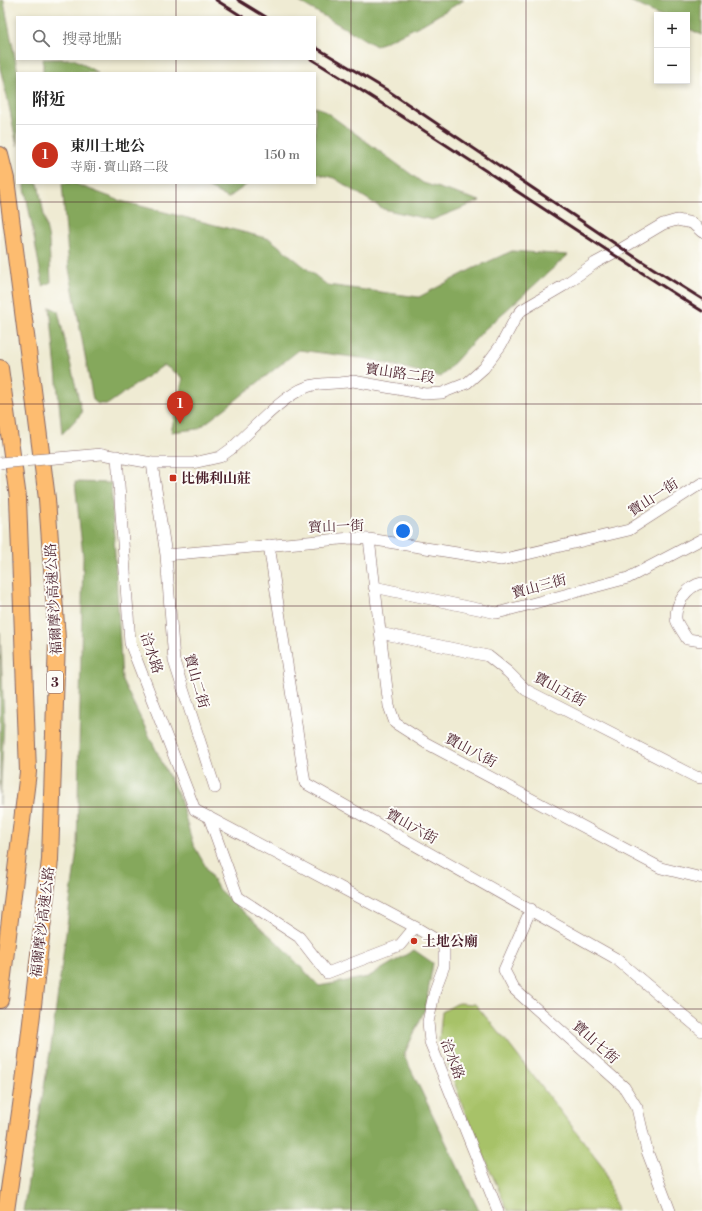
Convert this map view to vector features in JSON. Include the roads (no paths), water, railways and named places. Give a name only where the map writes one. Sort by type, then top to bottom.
[{"type":"highway","name":"福爾摩沙高速公路","points":[[0,155],[6,179],[47,499],[57,639],[50,860],[23,1091],[6,1211]]},
{"type":"highway","points":[[0,368],[18,498],[28,772],[0,1000]]},
{"type":"street","name":"寶山路二段","points":[[0,463],[102,454],[152,463],[193,463],[220,457],[231,449],[291,394],[308,386],[346,383],[352,381],[425,394],[442,393],[467,383],[484,368],[501,345],[516,317],[522,310],[563,286],[595,263],[663,224],[677,220],[692,223],[702,232]]},
{"type":"street","name":"洽水路","points":[[117,456],[130,643],[195,810],[415,927],[440,942],[444,948],[444,966],[435,990],[428,1022],[430,1042],[498,1211]]},
{"type":"street","points":[[152,463],[166,555]]},
{"type":"street","name":"寶山一街","points":[[166,555],[351,538],[369,539],[501,560],[629,530],[702,483]]},
{"type":"street","name":"寶山三街","points":[[374,587],[497,613],[628,578],[702,538]]},
{"type":"street","name":"寶山八街","points":[[369,539],[389,706],[395,723],[426,743],[661,868],[702,878]]},
{"type":"street","name":"寶山六街","points":[[269,545],[305,783],[615,958],[702,1031]]},
{"type":"street","name":"寶山二街","points":[[166,555],[174,660],[216,788]]},
{"type":"street","points":[[702,583],[695,584],[679,601],[676,620],[687,638],[702,641]]},
{"type":"street","name":"寶山五街","points":[[380,633],[488,656],[508,672],[526,690],[696,777],[702,778]]},
{"type":"street","points":[[209,817],[238,897],[299,937],[327,973],[400,945],[415,927]]},
{"type":"street","name":"寶山七街","points":[[531,910],[504,970],[514,988],[624,1087],[637,1108],[647,1151],[670,1211]]},
{"type":"railway","points":[[216,0],[241,16]]},
{"type":"railway","points":[[238,0],[264,16]]},
{"type":"railway","points":[[316,48],[387,90],[635,257],[702,299]]},
{"type":"railway","points":[[313,60],[702,311]]},
{"type":"place","name":"東川土地公","points":[[180,424]]},
{"type":"place","name":"比佛利山莊","points":[[173,478]]},
{"type":"place","name":"土地公廟","points":[[414,941]]}]
